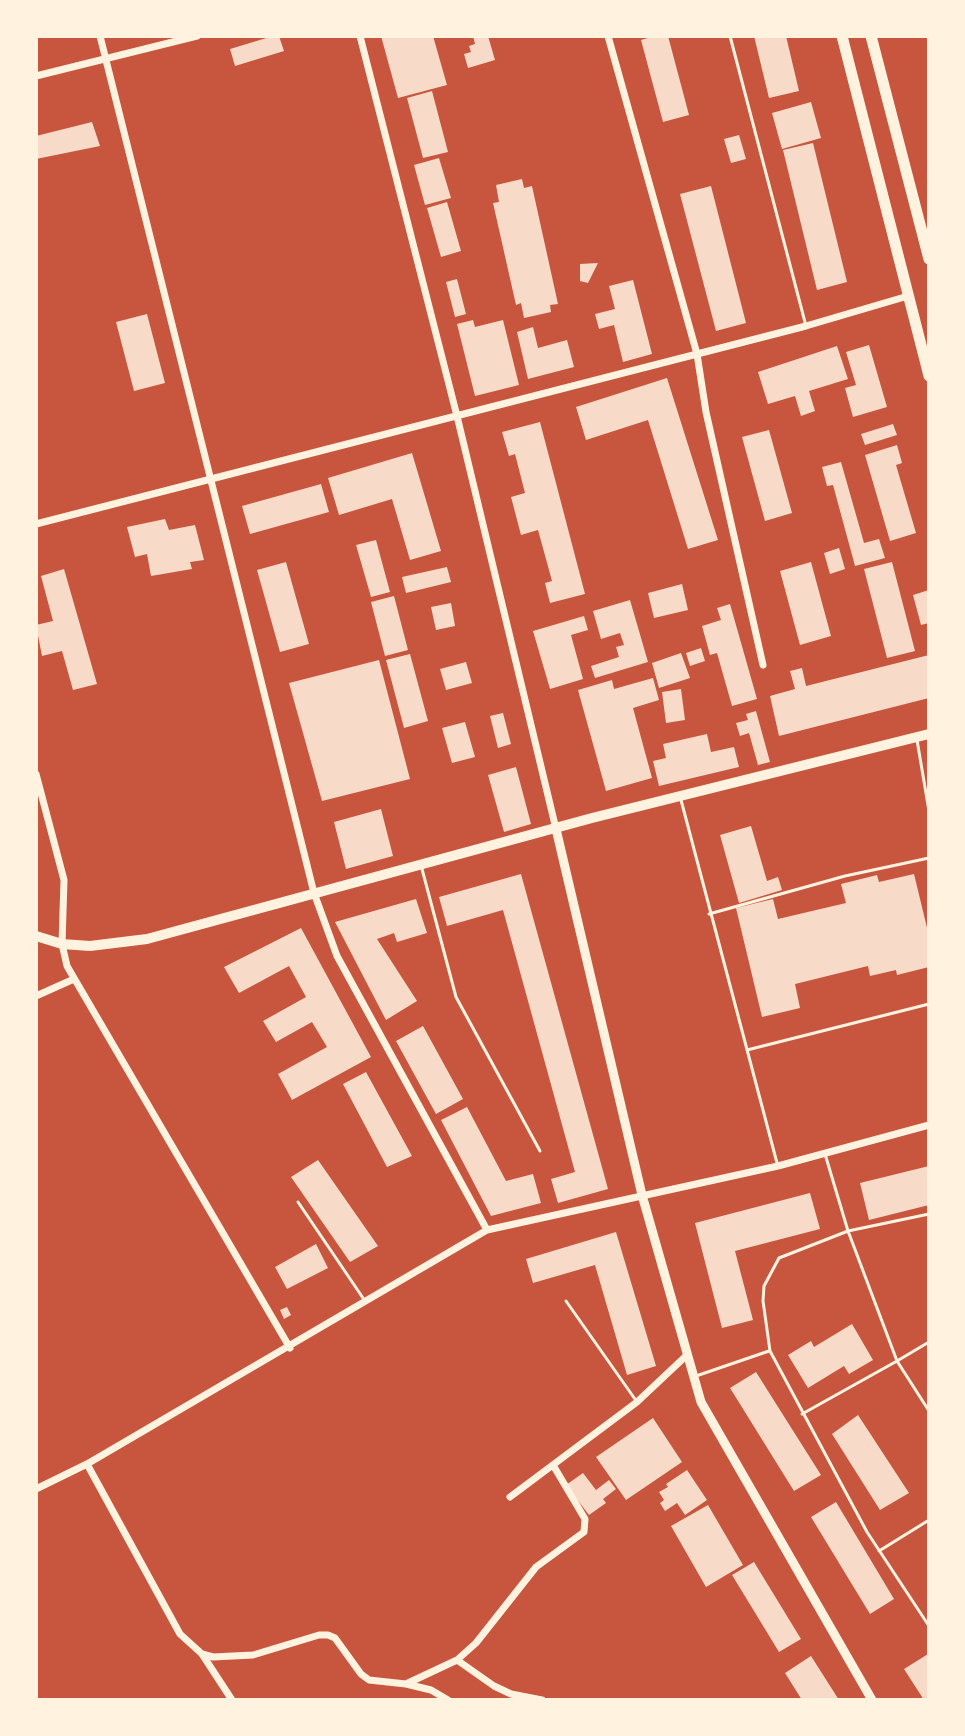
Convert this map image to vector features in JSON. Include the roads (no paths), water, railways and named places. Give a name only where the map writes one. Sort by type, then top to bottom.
[{"type":"highway","points":[[842,36],[929,376]]},
{"type":"highway","points":[[871,36],[929,259]]},
{"type":"main road","points":[[36,936],[62,944],[90,946],[147,939],[680,796],[929,734]]},
{"type":"street","points":[[100,36],[314,893],[337,956],[487,1230]]},
{"type":"street","points":[[36,76],[197,36]]},
{"type":"street","points":[[360,36],[457,416],[642,1195],[693,1377],[701,1402],[868,1698]]},
{"type":"street","points":[[608,36],[697,354],[706,412],[763,665]]},
{"type":"street","points":[[36,524],[806,326],[908,296]]},
{"type":"street","points":[[36,774],[64,880],[62,944],[74,979],[290,1348]]},
{"type":"street","points":[[36,996],[74,979]]},
{"type":"street","points":[[36,1489],[87,1464],[290,1348],[487,1230],[778,1166],[929,1125]]},
{"type":"street","points":[[510,1497],[637,1402],[687,1355]]},
{"type":"street","points":[[87,1464],[180,1634],[202,1654],[232,1700]]},
{"type":"street","points":[[406,1684],[457,1660],[476,1643],[536,1567],[584,1532],[585,1519],[553,1465]]},
{"type":"street","points":[[202,1654],[213,1657],[253,1655],[328,1635],[335,1638],[361,1674],[369,1680],[431,1690],[448,1700]]},
{"type":"street","points":[[457,1660],[494,1686],[511,1694],[542,1700]]},
{"type":"lane","points":[[730,36],[806,326]]},
{"type":"lane","points":[[917,738],[929,811]]},
{"type":"lane","points":[[680,796],[778,1166]]},
{"type":"lane","points":[[709,914],[845,876],[929,858]]},
{"type":"lane","points":[[421,865],[456,997],[540,1151]]},
{"type":"lane","points":[[747,1050],[929,1004]]},
{"type":"lane","points":[[825,1154],[848,1231],[897,1361],[929,1411]]},
{"type":"lane","points":[[298,1202],[366,1302]]},
{"type":"lane","points":[[929,1214],[848,1231],[779,1258],[764,1286],[763,1301],[770,1351],[802,1414],[879,1551],[929,1626]]},
{"type":"lane","points":[[566,1301],[637,1402]]},
{"type":"lane","points":[[802,1414],[929,1342]]},
{"type":"lane","points":[[693,1377],[770,1351]]},
{"type":"lane","points":[[879,1551],[929,1520]]}]
